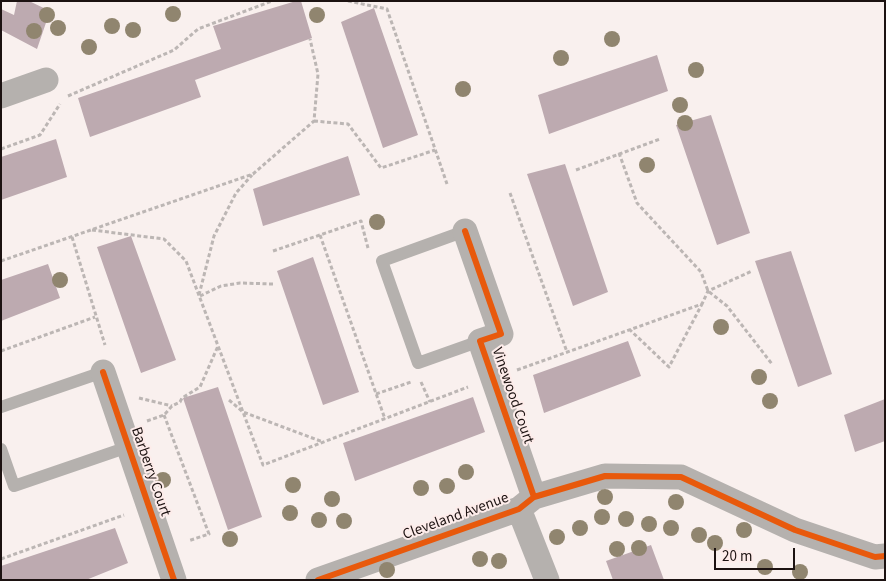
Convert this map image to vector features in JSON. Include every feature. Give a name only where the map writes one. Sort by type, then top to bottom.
[{"type":"street","points":[[1,96],[46,80]]},
{"type":"street","name":"Vinewood Court","points":[[465,231],[501,334],[480,342],[527,503],[547,580]]},
{"type":"street","name":"Barberry Court","points":[[105,361],[125,438],[174,580]]},
{"type":"street","name":"Cleveland Avenue","points":[[318,580],[605,476],[681,477],[795,530],[875,557],[885,556]]},
{"type":"lane","points":[[465,231],[382,261],[418,363],[480,342]]},
{"type":"lane","points":[[1,407],[105,361]]},
{"type":"lane","points":[[1,449],[14,486],[125,438]]},
{"type":"path","points":[[1,149],[40,135],[64,97],[174,50],[198,29],[272,1]]},
{"type":"path","points":[[348,1],[387,9],[447,184]]},
{"type":"path","points":[[273,284],[240,283],[221,286],[199,296],[214,236],[236,193],[253,174],[314,121],[318,74],[310,39]]},
{"type":"path","points":[[314,121],[348,124],[381,168],[435,150]]},
{"type":"path","points":[[576,170],[660,139]]},
{"type":"path","points":[[619,153],[637,203],[701,272],[708,291],[726,306],[772,364]]},
{"type":"path","points":[[1,261],[253,174]]},
{"type":"path","points":[[510,193],[567,352]]},
{"type":"path","points":[[273,251],[361,221],[369,252],[382,261]]},
{"type":"path","points":[[320,235],[384,419]]},
{"type":"path","points":[[72,237],[96,317],[105,361]]},
{"type":"path","points":[[629,329],[669,367],[702,304]]},
{"type":"path","points":[[1,351],[96,317]]},
{"type":"path","points":[[125,438],[164,415],[172,406],[200,388],[218,346]]},
{"type":"path","points":[[420,379],[430,402]]},
{"type":"path","points":[[138,397],[172,406]]},
{"type":"path","points":[[229,400],[243,412],[323,442]]},
{"type":"path","points":[[163,549],[209,534],[164,415]]},
{"type":"path","points":[[1,559],[148,506]]},
{"type":"building","points":[[17,1],[29,1],[50,11],[37,49],[1,30],[1,9],[14,15]]},
{"type":"building","points":[[301,1],[312,38],[195,80],[201,97],[90,137],[78,98],[221,49],[213,26]]},
{"type":"building","points":[[374,8],[418,135],[383,148],[341,22]]},
{"type":"building","points":[[657,55],[668,91],[549,134],[538,95]]},
{"type":"building","points":[[711,115],[750,233],[717,245],[676,125]]},
{"type":"building","points":[[56,139],[67,177],[1,200],[1,157]]},
{"type":"building","points":[[348,156],[360,195],[263,226],[253,189]]},
{"type":"building","points":[[565,164],[608,292],[573,306],[527,174]]},
{"type":"building","points":[[131,236],[176,360],[141,373],[97,247]]},
{"type":"building","points":[[791,251],[832,374],[798,387],[755,261]]},
{"type":"building","points":[[313,257],[359,392],[323,405],[277,271]]},
{"type":"building","points":[[48,264],[60,298],[1,321],[1,280]]},
{"type":"building","points":[[628,341],[641,376],[544,413],[533,375]]},
{"type":"building","points":[[218,387],[262,517],[228,530],[183,398]]},
{"type":"building","points":[[473,397],[485,432],[355,481],[343,443]]},
{"type":"building","points":[[885,399],[885,441],[855,452],[844,415]]},
{"type":"building","points":[[115,528],[128,563],[86,580],[1,580],[1,566]]},
{"type":"building","points":[[651,545],[664,580],[613,580],[606,561]]},
{"type":"cycle path","points":[[465,231],[501,334],[480,341],[534,497]]},
{"type":"cycle path","points":[[103,372],[174,580]]},
{"type":"cycle path","points":[[318,580],[519,509],[534,497],[605,476],[681,477],[795,530],[875,557],[885,556]]}]
